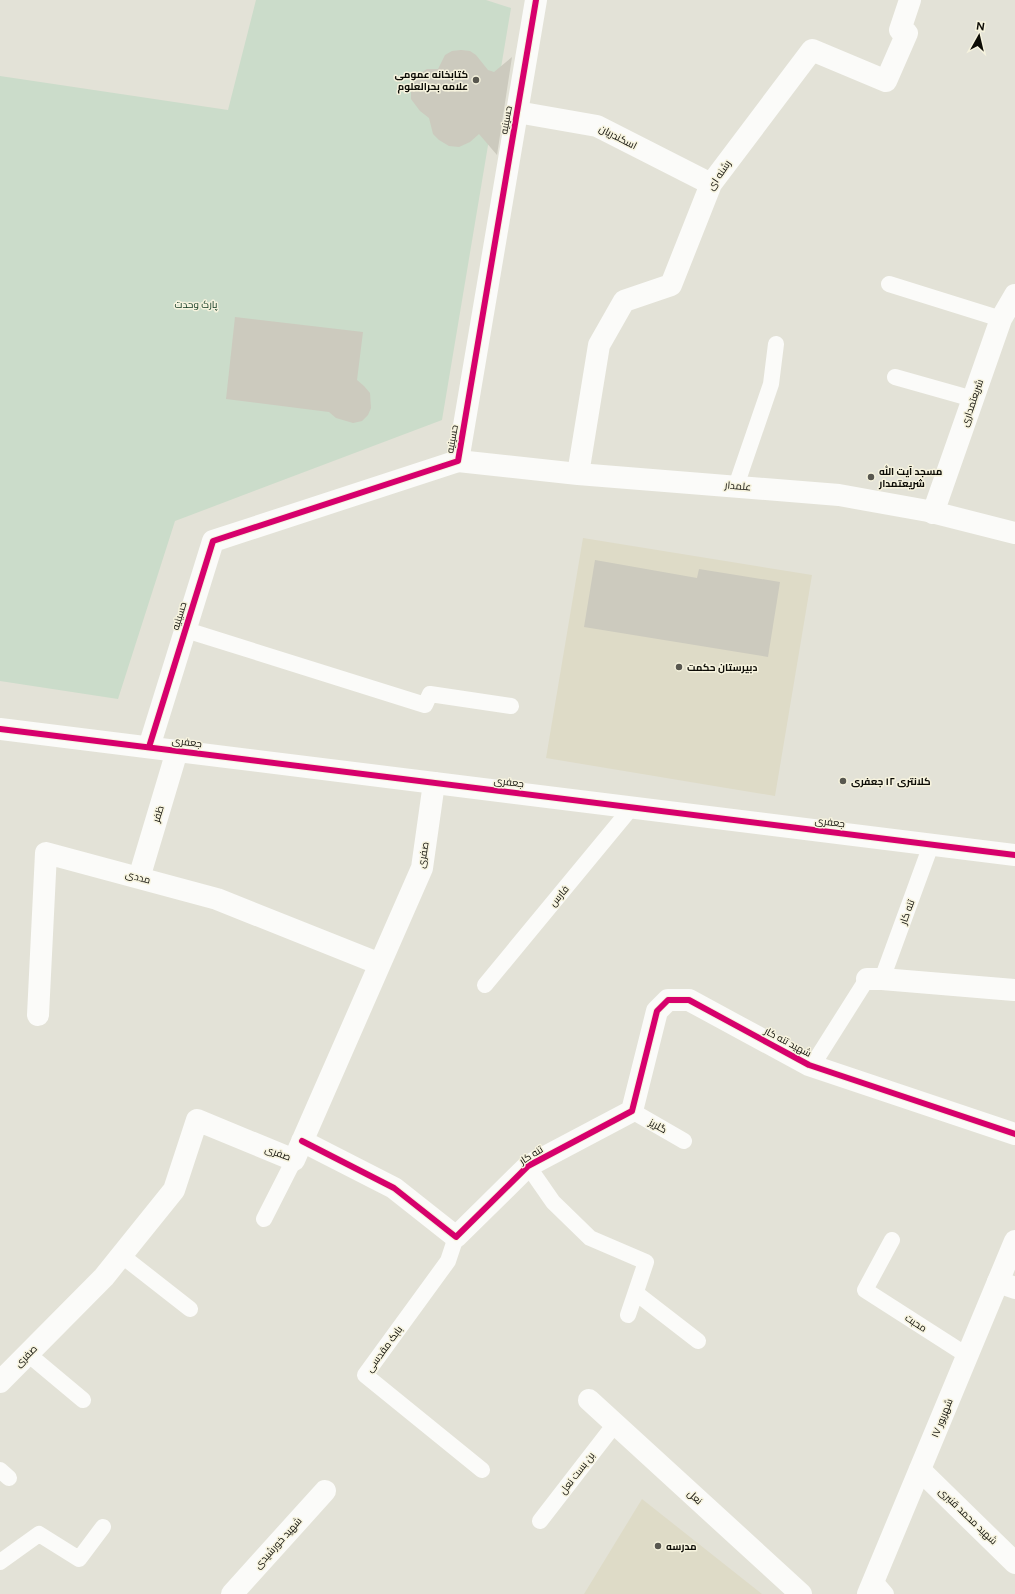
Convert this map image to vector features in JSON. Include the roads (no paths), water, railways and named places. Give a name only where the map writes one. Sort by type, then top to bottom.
[{"type":"street","name":"حسینیه","points":[[149,747],[212,541],[458,461],[536,0]]},
{"type":"street","name":"رشنه ای","points":[[578,474],[599,345],[624,301],[671,285],[711,184],[812,50],[886,81],[907,33],[900,30],[910,0]]},
{"type":"street","name":"اسکندریان","points":[[517,112],[597,126],[711,184]]},
{"type":"street","name":"شریعتمداری","points":[[933,513],[1001,319],[1015,295]]},
{"type":"street","name":"علمدار","points":[[458,461],[578,474],[839,495],[933,513],[1015,533]]},
{"type":"street","name":"جعفری","points":[[0,729],[1015,855]]},
{"type":"street","name":"ظفر","points":[[139,878],[177,751]]},
{"type":"street","name":"صفری","points":[[0,1382],[104,1277],[174,1190],[197,1120],[294,1160],[422,868],[434,783]]},
{"type":"street","name":"مددی","points":[[38,1015],[46,853],[217,899],[380,964]]},
{"type":"street","points":[[875,979],[1014,990]]},
{"type":"street","name":"شهید تنه کار","points":[[632,1112],[657,1012],[668,1000],[689,1000],[812,1066],[1015,1134]]},
{"type":"street","name":"تنه کار","points":[[456,1237],[528,1166],[632,1112]]},
{"type":"street","points":[[302,1141],[394,1188],[456,1237]]},
{"type":"street","name":"۱۷ شهریور","points":[[876,1590],[920,1470],[968,1356],[1007,1285],[1015,1241]]},
{"type":"street","name":"نعل","points":[[589,1400],[801,1594]]},
{"type":"street","name":"شهید محمد قنبری","points":[[920,1470],[1015,1563]]},
{"type":"street","name":"شهید خورشیدی","points":[[232,1594],[325,1491]]},
{"type":"lane","points":[[889,284],[1001,319]]},
{"type":"lane","points":[[736,486],[771,384],[776,344]]},
{"type":"lane","points":[[895,377],[973,399]]},
{"type":"lane","points":[[186,630],[425,704],[430,694],[510,706]]},
{"type":"lane","name":"فارس","points":[[486,985],[632,807]]},
{"type":"lane","name":"تنه کار","points":[[812,1066],[875,979],[931,845]]},
{"type":"lane","name":"گلریز","points":[[632,1112],[684,1141]]},
{"type":"lane","points":[[264,1219],[294,1160]]},
{"type":"lane","points":[[528,1166],[554,1202],[590,1238],[646,1262],[628,1315]]},
{"type":"lane","name":"بابک مقدسی","points":[[456,1237],[448,1261],[365,1375],[482,1470]]},
{"type":"lane","name":"محبت","points":[[892,1240],[865,1290],[968,1356]]},
{"type":"lane","points":[[121,1255],[190,1309]]},
{"type":"lane","points":[[636,1293],[698,1340]]},
{"type":"lane","points":[[28,1354],[84,1400]]},
{"type":"lane","name":"بن بست نعل","points":[[540,1521],[615,1424]]},
{"type":"lane","points":[[0,1562],[39,1534],[79,1559],[103,1527]]},
{"type":"place","name":"کتابخانه عمومی علامه بحرالعلوم","points":[[476,80]]},
{"type":"place","name":"مسجد آیت الله شریعتمدار","points":[[871,477]]},
{"type":"place","name":"دبیرستان حکمت","points":[[679,667]]},
{"type":"place","name":"کلانتری ۱۲ جعفری","points":[[843,781]]},
{"type":"place","name":"مدرسه","points":[[658,1546]]},
{"type":"park label","name":"پارک وحدت","points":[[196,304]]}]
